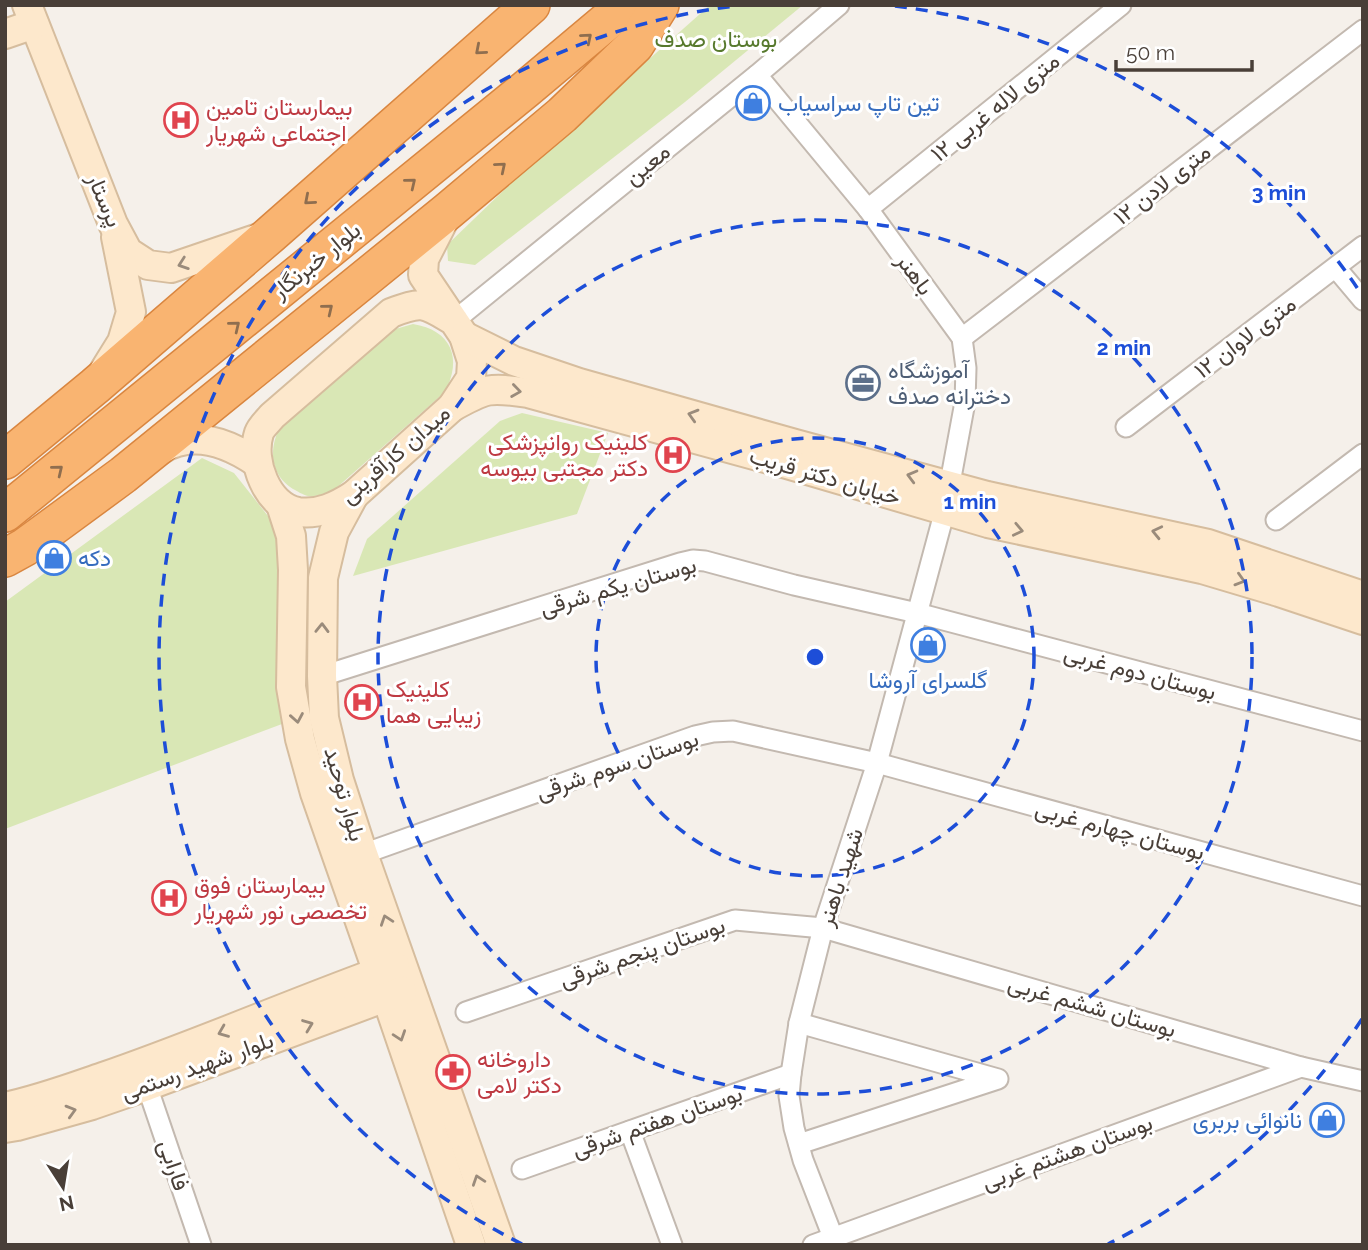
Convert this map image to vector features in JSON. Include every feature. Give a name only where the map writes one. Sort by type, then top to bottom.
[{"type":"highway","name":"بلوار خبرنگار","points":[[5,460],[271,234],[531,5]]},
{"type":"highway","name":"بلوار خبرنگار","points":[[5,513],[626,5]]},
{"type":"highway","points":[[5,558],[25,547],[123,475],[562,115],[635,45],[660,5]]},
{"type":"main road","name":"پرستار","points":[[31,15],[113,224],[128,252],[148,265],[171,268],[271,234]]},
{"type":"main road","points":[[5,34],[31,15]]},
{"type":"main road","points":[[448,211],[424,259],[423,275],[459,329]]},
{"type":"main road","points":[[95,386],[122,342],[131,312],[113,224]]},
{"type":"main road","points":[[281,505],[265,484],[256,462],[259,431],[272,416],[391,313],[408,306],[426,304],[459,329]]},
{"type":"main road","name":"میدان کارآفرینی","points":[[281,505],[297,512],[316,512],[337,506],[354,495],[452,407],[471,378],[472,361],[459,329]]},
{"type":"main road","name":"خیابان دکتر قریب","points":[[459,329],[514,361],[579,383],[795,444],[947,498],[988,523],[1202,569],[1363,620]]},
{"type":"main road","name":"خیابان دکتر قریب","points":[[452,407],[480,391],[499,388],[528,393],[787,464],[947,498],[987,496],[1208,544],[1363,596]]},
{"type":"main road","points":[[123,475],[168,445],[191,439],[222,443],[256,462]]},
{"type":"main road","name":"بلوار توحید","points":[[354,495],[334,532],[323,578],[324,718],[339,780],[363,854],[394,980],[471,1245]]},
{"type":"main road","name":"بلوار توحید","points":[[281,505],[291,536],[293,570],[291,687],[300,739],[315,793],[394,980],[500,1245]]},
{"type":"main road","name":"بلوار شهید رستمی","points":[[5,1107],[29,1102],[394,980]]},
{"type":"main road","name":"بلوار شهید رستمی","points":[[5,1128],[92,1105],[147,1086],[348,996]]},
{"type":"street","name":"معین","points":[[459,329],[839,5]]},
{"type":"street","name":"۱۲ متری لاله غربی","points":[[868,209],[1121,5]]},
{"type":"street","name":"۱۲ متری لادن","points":[[962,338],[1363,30]]},
{"type":"street","name":"باهنر","points":[[757,75],[868,209],[962,338],[966,368],[965,402],[947,498]]},
{"type":"street","name":"۱۲ متری لاوان","points":[[1126,427],[1363,246]]},
{"type":"street","points":[[1336,268],[1363,300]]},
{"type":"street","points":[[1276,520],[1363,454]]},
{"type":"street","name":"شهید باهنر","points":[[834,1241],[803,1160],[789,1096],[791,1074],[799,1023],[823,928],[877,763],[947,498]]},
{"type":"street","name":"بوستان یکم شرقی","points":[[322,676],[693,560],[917,613]]},
{"type":"street","name":"بوستان دوم غربی","points":[[917,613],[1363,731]]},
{"type":"street","name":"بوستان سوم شرقی","points":[[363,854],[695,736],[713,732],[733,731],[877,763]]},
{"type":"street","name":"بوستان چهارم غربی","points":[[877,763],[1363,897]]},
{"type":"street","name":"بوستان پنجم شرقی","points":[[466,1012],[735,920],[823,928]]},
{"type":"street","name":"بوستان ششم غربی","points":[[823,928],[1301,1067],[1363,1081]]},
{"type":"street","points":[[799,1023],[998,1079],[799,1144]]},
{"type":"street","name":"بوستان هشتم غربی","points":[[813,1245],[834,1241],[1301,1067]]},
{"type":"street","name":"بوستان هفتم شرقی","points":[[522,1169],[791,1074]]},
{"type":"street","name":"فارابی","points":[[147,1086],[201,1245]]},
{"type":"street","points":[[630,1131],[672,1245]]},
{"type":"green space","name":"بوستان صدف","points":[[710,5],[803,5],[685,102],[475,265],[448,261],[447,245],[530,165]]},
{"type":"green space","points":[[413,324],[437,332],[450,348],[453,368],[445,392],[334,490],[311,496],[293,489],[280,477],[274,463],[273,447],[278,431],[392,330]]},
{"type":"green space","points":[[522,413],[608,433],[577,514],[353,576],[367,539],[500,421]]},
{"type":"green space","points":[[202,458],[234,473],[283,535],[279,666],[282,724],[5,829],[5,602]]},
{"type":"place","name":"تین تاپ سراسیاب","points":[[753,103]]},
{"type":"place","name":"بیمارستان تامین اجتماعی شهریار","points":[[181,120]]},
{"type":"place","name":"آموزشگاه دخترانه صدف","points":[[863,383]]},
{"type":"place","name":"کلینیک روانپزشکی دکتر مجتبی بیوسه","points":[[673,455]]},
{"type":"place","name":"دکه","points":[[54,558]]},
{"type":"place","name":"گلسرای آروشا","points":[[928,645]]},
{"type":"place","name":"کلینیک زیبایی هما","points":[[362,702]]},
{"type":"place","name":"بیمارستان فوق تخصصی نور شهریار","points":[[169,898]]},
{"type":"place","name":"داروخانه دکتر لامی","points":[[453,1072]]},
{"type":"place","name":"نانوائی بربری","points":[[1327,1120]]}]
